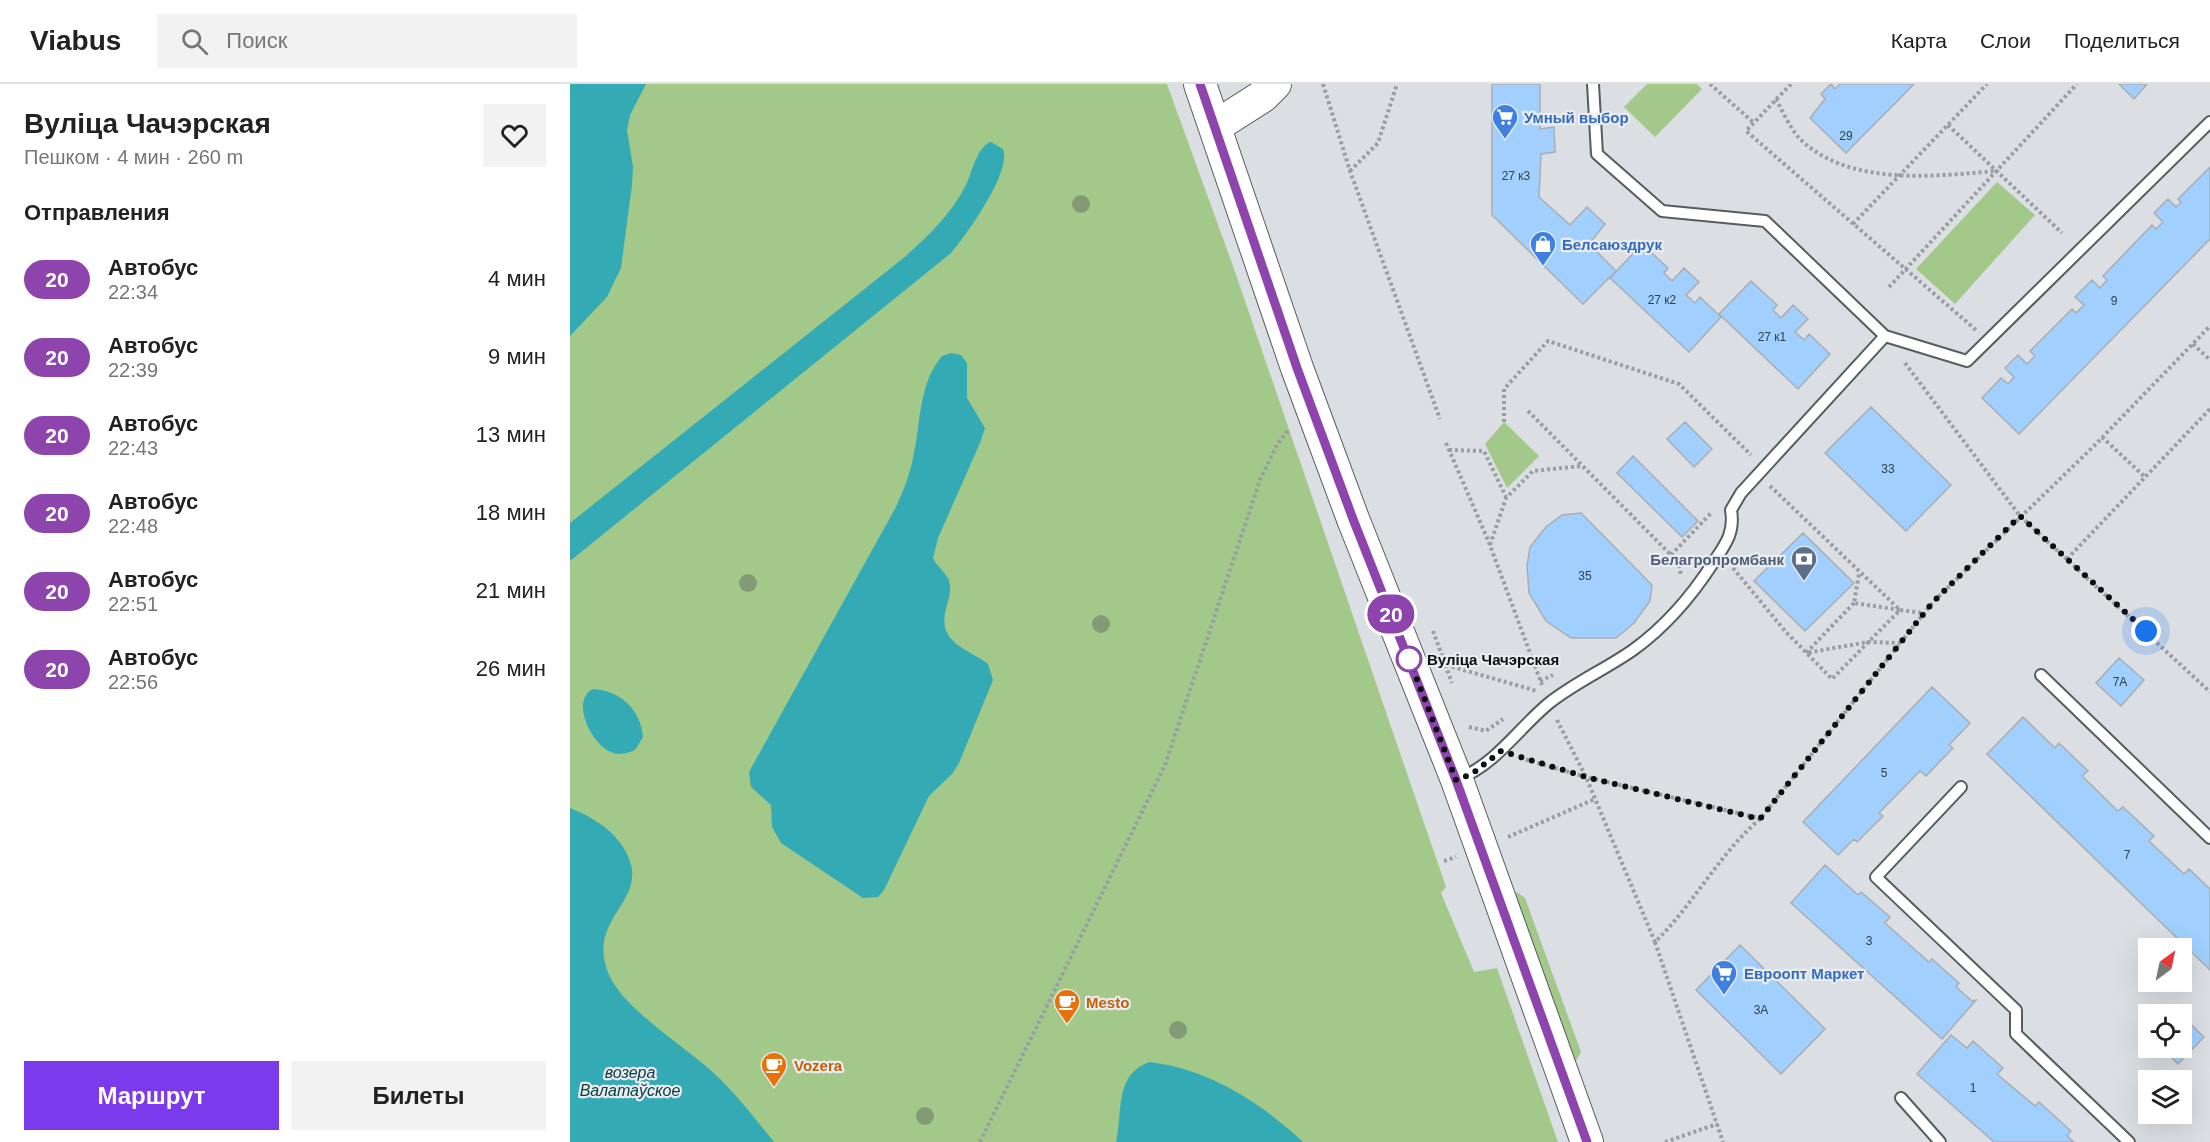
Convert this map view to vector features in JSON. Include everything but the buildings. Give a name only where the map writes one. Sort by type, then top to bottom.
[{"type":"street","points":[[1200,84],[1297,368],[1349,508],[1456,780],[1587,1142]]},
{"type":"street","points":[[1216,126],[1263,96],[1275,84]]},
{"type":"lane","points":[[1593,84],[1597,154],[1662,211],[1765,221],[1885,336],[1967,361],[2210,122]]},
{"type":"lane","points":[[1456,780],[1472,774],[1501,751],[1549,704],[1632,650],[1663,626],[1686,601],[1730,537],[1733,524],[1731,510],[1741,494],[1885,336]]},
{"type":"lane","points":[[2041,675],[2210,838]]},
{"type":"lane","points":[[1961,787],[1876,877],[2016,1010],[2016,1034],[2129,1142]]},
{"type":"lane","points":[[1901,1098],[1940,1142]]},
{"type":"path","points":[[1323,84],[1350,171],[1440,419]]},
{"type":"path","points":[[1350,171],[1378,143],[1397,84]]},
{"type":"path","points":[[1710,84],[1754,123]]},
{"type":"path","points":[[1791,84],[1746,131],[1988,340]]},
{"type":"path","points":[[1853,224],[1987,84]]},
{"type":"path","points":[[1889,287],[2077,84]]},
{"type":"path","points":[[1776,99],[1800,139],[1831,160],[1865,170],[1901,174],[1949,175],[1996,171]]},
{"type":"path","points":[[1948,125],[2062,233]]},
{"type":"path","points":[[1655,942],[1674,923],[1740,836],[1760,819],[1924,613],[2020,516],[2103,437],[2210,326]]},
{"type":"path","points":[[1885,336],[2020,516],[2210,692]]},
{"type":"path","points":[[1504,422],[1504,389],[1548,341],[1679,384],[1763,469],[1771,487],[1900,610]]},
{"type":"path","points":[[2193,344],[2210,360]]},
{"type":"path","points":[[2067,559],[2210,410]]},
{"type":"path","points":[[1528,411],[1678,562],[1683,582]]},
{"type":"path","points":[[980,1142],[1161,772],[1260,480],[1277,445],[1293,426]]},
{"type":"path","points":[[2103,437],[2145,477]]},
{"type":"path","points":[[1446,443],[1490,546],[1545,693],[1446,665]]},
{"type":"path","points":[[1449,450],[1484,451],[1506,498]]},
{"type":"path","points":[[1490,546],[1506,498],[1533,471],[1582,466]]},
{"type":"path","points":[[1671,555],[1714,509]]},
{"type":"path","points":[[1732,567],[1806,653],[1832,679],[1900,610]]},
{"type":"path","points":[[1806,653],[1854,603],[1860,574]]},
{"type":"path","points":[[1854,603],[1924,613]]},
{"type":"path","points":[[1433,630],[1456,693]]},
{"type":"path","points":[[1806,653],[1868,642],[1901,642]]},
{"type":"path","points":[[1540,681],[1559,672]]},
{"type":"path","points":[[1526,697],[1533,689]]},
{"type":"path","points":[[1549,704],[1586,777],[1655,942],[1723,1142]]},
{"type":"path","points":[[1469,727],[1486,731],[1505,718]]},
{"type":"path","points":[[1466,719],[1474,740],[1501,751],[1586,777],[1760,819]]},
{"type":"path","points":[[1498,842],[1595,799]]},
{"type":"path","points":[[1444,861],[1457,857]]},
{"type":"path","points":[[1665,1142],[1679,1140],[1717,1124]]},
{"type":"green space","points":[[570,84],[1167,84],[1233,266],[1446,887],[1441,893],[1474,972],[1497,968],[1558,1142],[570,1142]]},
{"type":"green space","points":[[1647,84],[1697,84],[1702,89],[1655,137],[1624,107]]},
{"type":"green space","points":[[1997,182],[2035,215],[1955,304],[1916,269]]},
{"type":"green space","points":[[1504,422],[1539,456],[1507,488],[1485,444]]},
{"type":"green space","points":[[1517,892],[1525,898],[1581,1052],[1575,1063],[1515,897]]},
{"type":"water","points":[[570,84],[646,84],[630,115],[627,130],[633,167],[621,268],[607,297],[570,336]]},
{"type":"water","points":[[991,142],[1003,149],[1004,159],[1001,172],[986,203],[951,253],[570,561],[570,523],[906,256],[954,205],[966,185],[979,154]]},
{"type":"water","points":[[951,353],[961,355],[967,363],[967,398],[985,428],[938,538],[933,558],[950,584],[944,620],[946,630],[963,649],[988,664],[993,680],[959,763],[953,773],[929,796],[884,890],[878,897],[863,898],[781,843],[772,827],[771,805],[751,787],[749,772],[896,507],[912,464],[928,379],[942,356]]},
{"type":"water","points":[[593,689],[612,693],[633,710],[638,718],[643,737],[635,750],[623,754],[614,753],[604,747],[590,731],[583,712],[583,702],[586,695]]},
{"type":"water","name":"возера Валатаўское","points":[[570,808],[592,818],[611,832],[621,844],[630,863],[632,879],[628,893],[606,934],[603,950],[607,970],[614,985],[641,1014],[721,1080],[774,1142],[570,1142]]},
{"type":"water","points":[[1149,1062],[1171,1066],[1213,1080],[1251,1101],[1303,1142],[1116,1142],[1125,1085],[1138,1068]]},
{"type":"bus line","name":"20","points":[[1200,84],[1297,368],[1353,519],[1456,780],[1587,1142]]},
{"type":"place","name":"Умный выбор","points":[[1505,140]]},
{"type":"place","name":"Белсаюздрук","points":[[1543,267]]},
{"type":"place","name":"Белагропромбанк","points":[[1804,582]]},
{"type":"place","name":"Вуліца Чачэрская","points":[[1409,659]]},
{"type":"place","name":"Евроопт Маркет","points":[[1724,996]]},
{"type":"place","name":"Mesto","points":[[1067,1025]]},
{"type":"place","name":"Vozera","points":[[774,1088]]},
{"type":"route","points":[[1409,659],[1456,780],[1472,774],[1501,751],[1536,764],[1760,819],[1933,602],[2020,516],[2146,631]]}]
